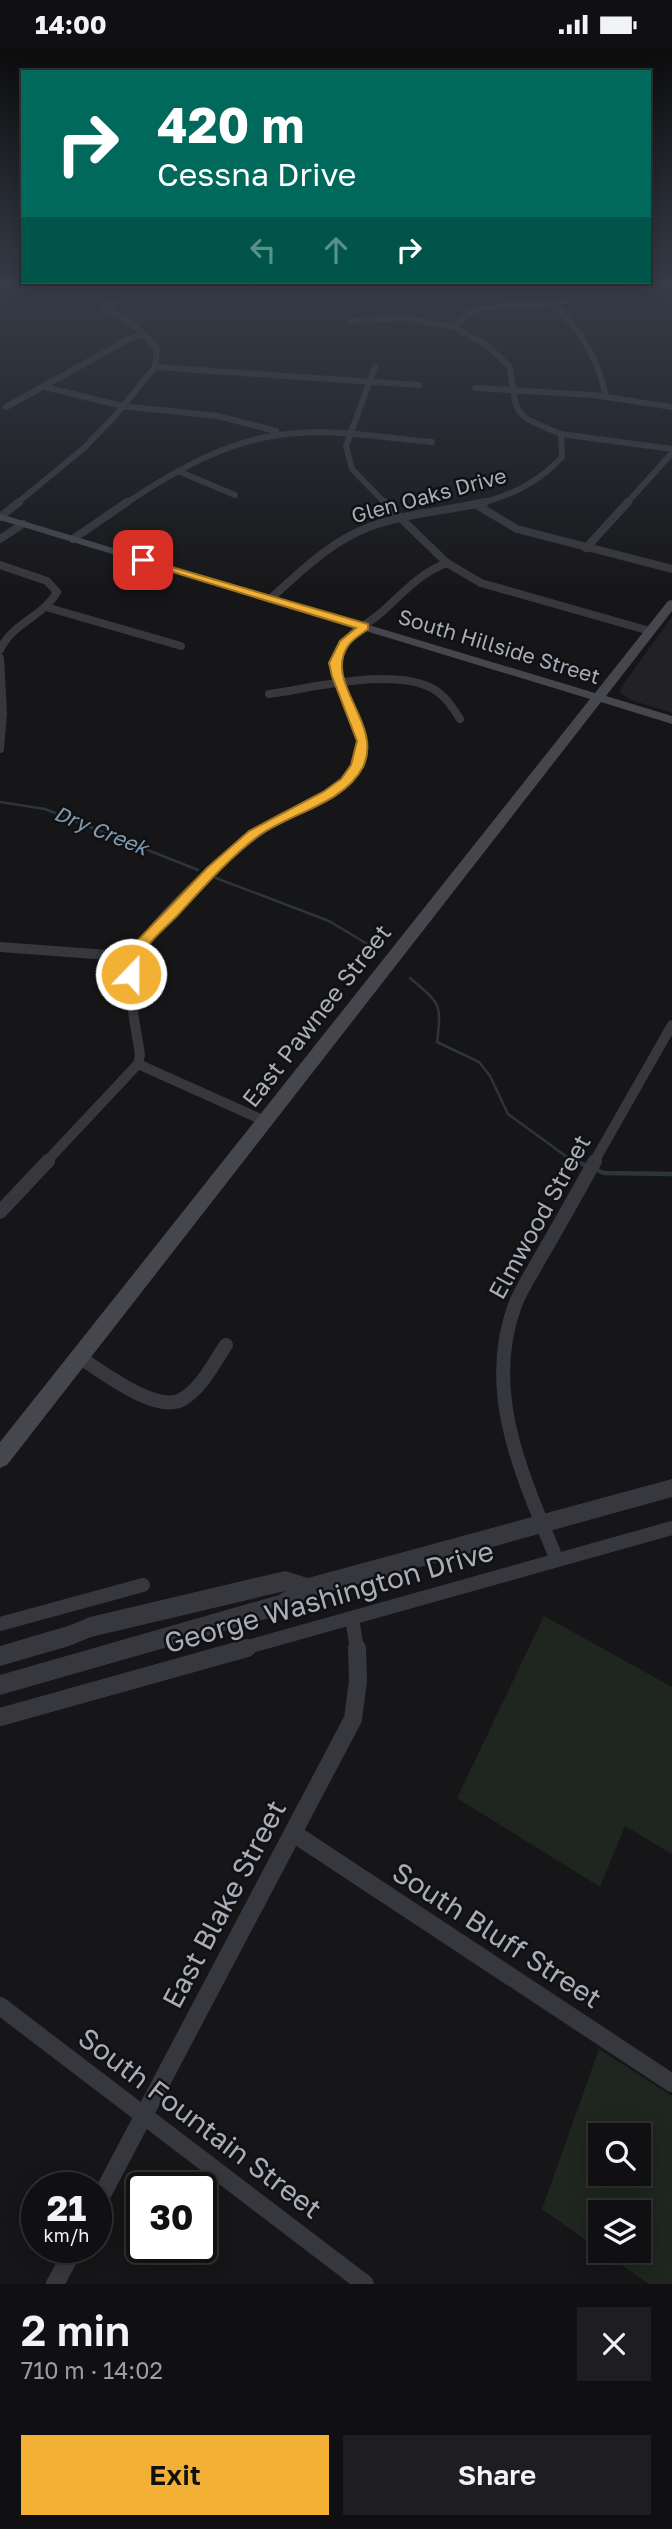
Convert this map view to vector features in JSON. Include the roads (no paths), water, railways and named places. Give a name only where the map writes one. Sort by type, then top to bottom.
[{"type":"main road","name":"South Hillside Street","points":[[0,517],[672,720]]},
{"type":"main road","name":"East Pawnee Street","points":[[0,1458],[672,603]]},
{"type":"street","points":[[6,408],[43,388]]},
{"type":"street","points":[[50,388],[122,406],[218,416],[263,429],[290,433],[432,442]]},
{"type":"street","points":[[0,517],[84,448],[137,388]]},
{"type":"street","points":[[367,388],[346,446],[352,469],[447,563],[472,579],[504,592],[650,631]]},
{"type":"street","points":[[479,388],[606,397],[672,407]]},
{"type":"street","points":[[604,388],[606,397]]},
{"type":"street","points":[[512,391],[516,410],[561,434],[672,451]]},
{"type":"street","points":[[73,539],[143,491],[178,471],[226,448],[270,435],[290,433]]},
{"type":"street","name":"Glen Oaks Drive","points":[[270,599],[343,538],[372,526],[475,503],[524,488],[550,471],[562,457],[561,434]]},
{"type":"street","points":[[586,548],[672,451]]},
{"type":"street","points":[[178,471],[235,495]]},
{"type":"street","points":[[475,503],[500,521],[517,529],[672,569]]},
{"type":"street","points":[[0,539],[23,524]]},
{"type":"street","points":[[0,1212],[138,1065],[140,1055],[131,974],[135,957],[156,929],[237,846],[270,824],[328,794],[352,774],[357,766],[363,741],[335,669],[335,657],[344,643],[423,572],[447,563]]},
{"type":"street","points":[[0,565],[38,578],[54,587],[57,592],[46,607],[7,636],[0,650]]},
{"type":"street","points":[[46,607],[181,646]]},
{"type":"street","points":[[0,657],[0,749]]},
{"type":"street","points":[[269,694],[381,680],[415,682],[432,688],[448,699],[460,719]]},
{"type":"street","points":[[0,947],[135,957]]},
{"type":"street","name":"Elmwood Street","points":[[557,1560],[509,1431],[502,1386],[504,1341],[515,1303],[672,1025]]},
{"type":"street","points":[[138,1065],[265,1121]]},
{"type":"street","points":[[79,1357],[151,1399],[173,1402],[180,1401],[188,1393],[226,1345]]},
{"type":"street","points":[[0,1685],[283,1604],[308,1588],[672,1488]]},
{"type":"street","name":"George Washington Drive","points":[[0,1717],[672,1528]]},
{"type":"street","points":[[0,1656],[69,1636],[90,1627],[285,1581],[308,1588]]},
{"type":"street","points":[[0,1624],[143,1585]]},
{"type":"street","name":"East Blake Street","points":[[112,2176],[353,1719],[359,1697],[360,1655],[352,1618]]},
{"type":"street","name":"South Bluff Street","points":[[293,1833],[672,2083]]},
{"type":"street","name":"South Fountain Street","points":[[0,2006],[365,2284]]},
{"type":"street","points":[[55,2284],[66,2263]]},
{"type":"waterway","name":"Dry Creek","points":[[0,802],[45,809],[198,870]]},
{"type":"waterway","name":"Dry Creek","points":[[216,878],[329,921],[374,948]]},
{"type":"waterway","name":"Dry Creek","points":[[410,978],[428,993],[437,1005],[437,1042],[479,1062],[490,1076],[508,1114],[567,1157],[579,1162]]},
{"type":"waterway","name":"Dry Creek","points":[[575,1161],[587,1166]]},
{"type":"waterway","name":"Dry Creek","points":[[594,1169],[604,1173],[672,1174]]}]
